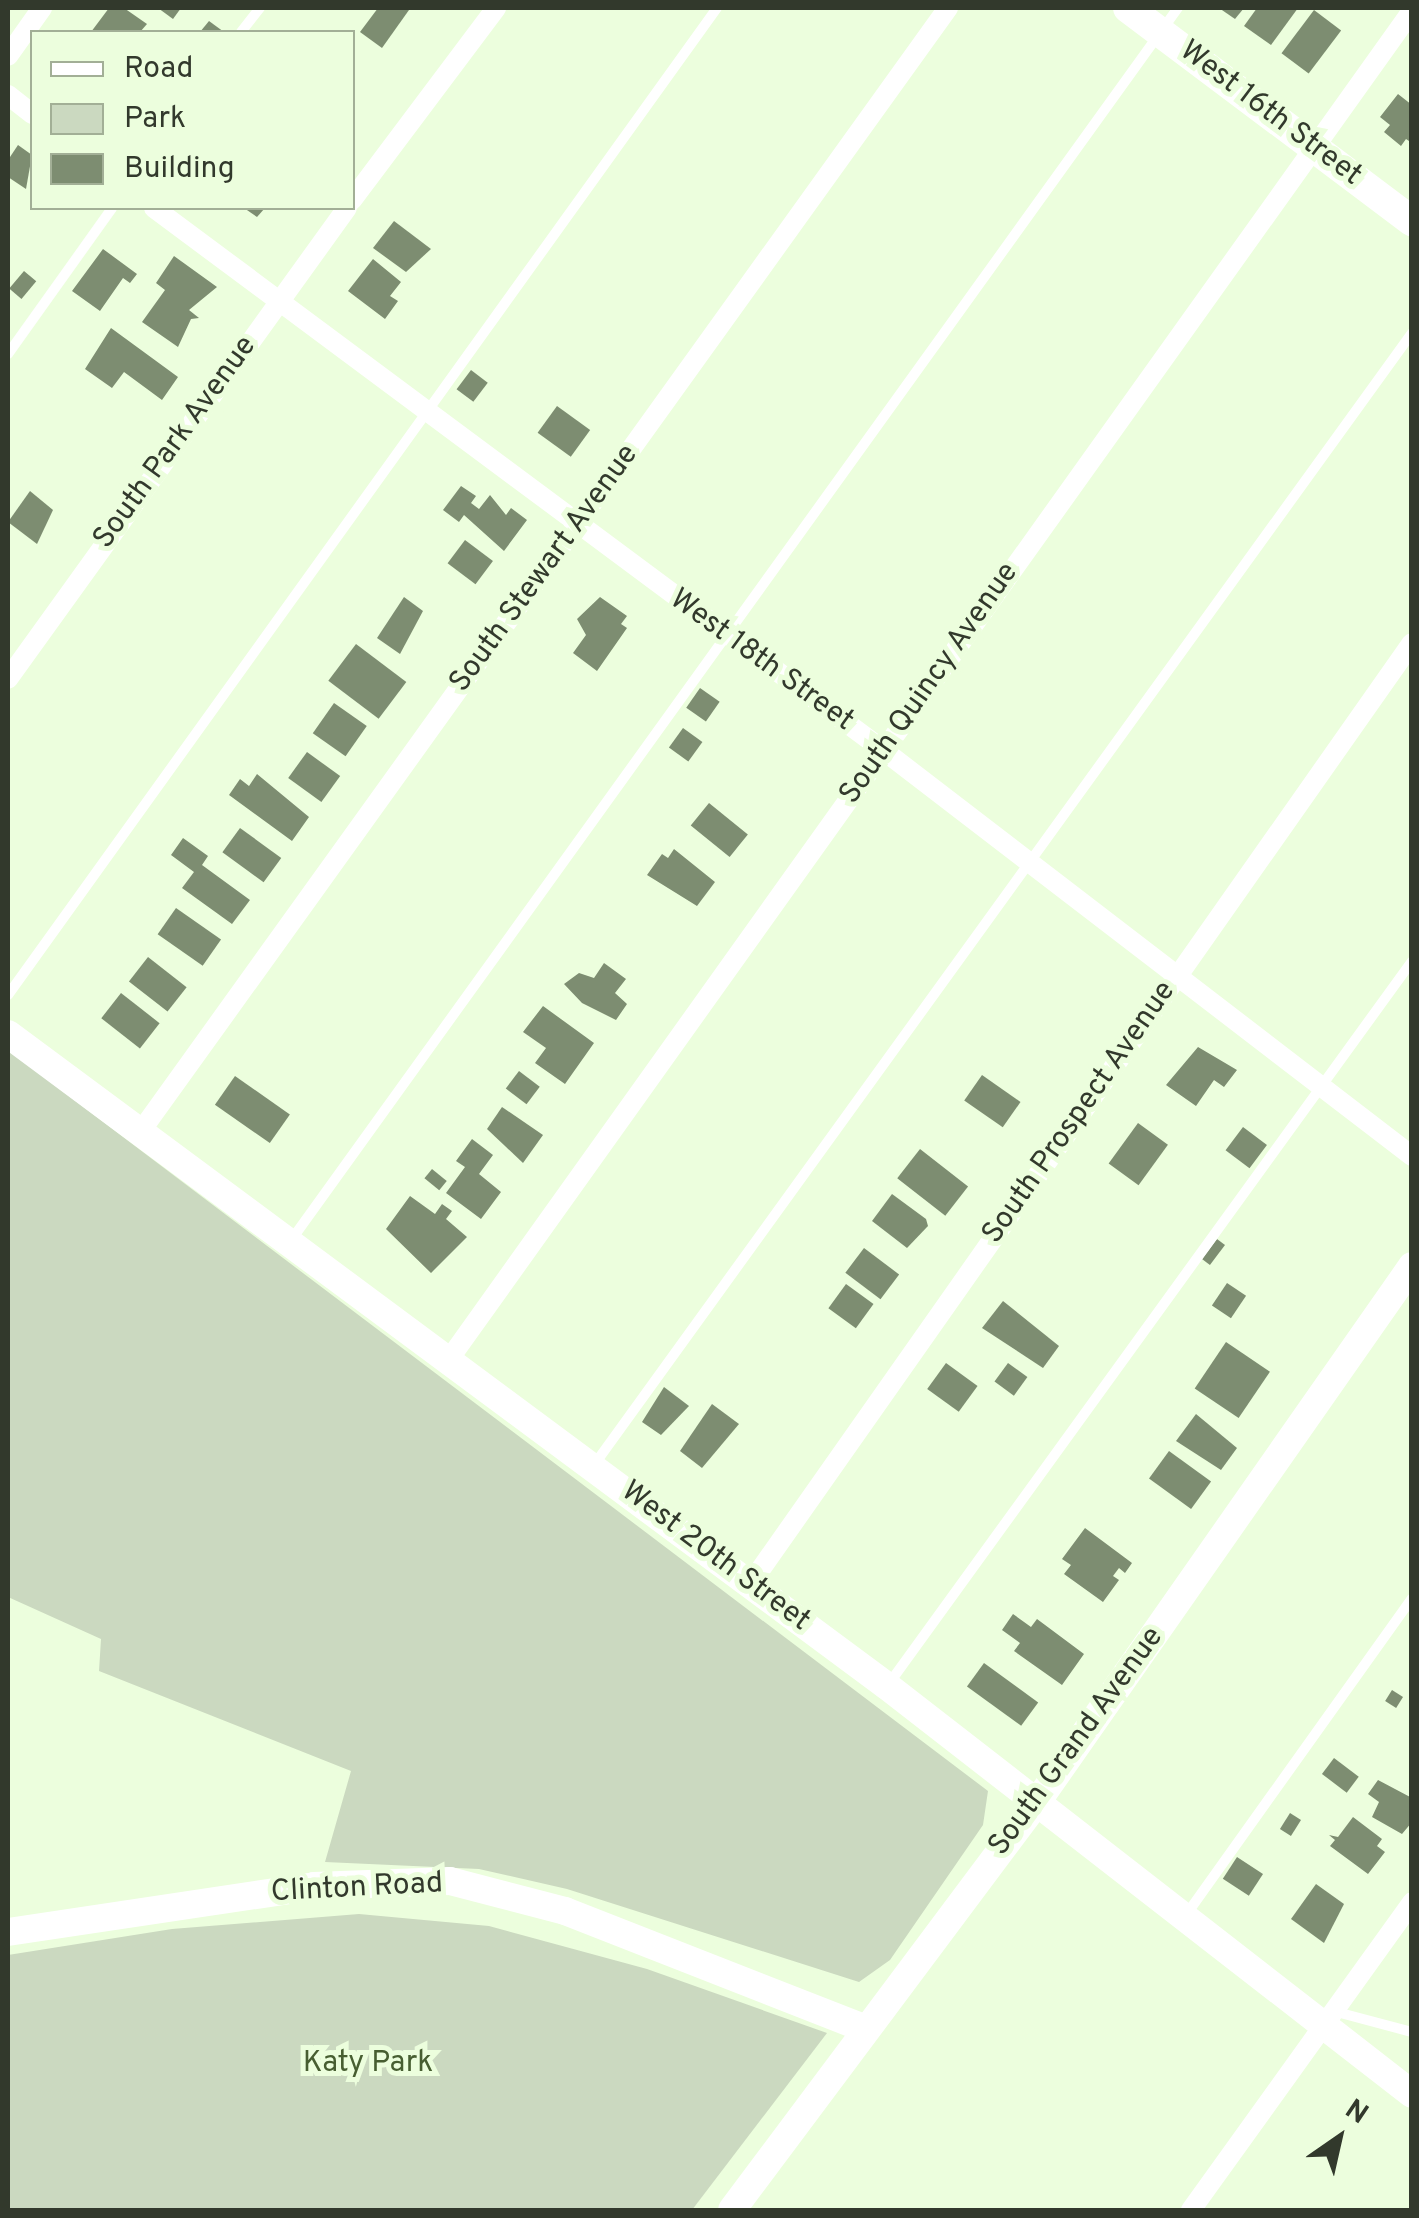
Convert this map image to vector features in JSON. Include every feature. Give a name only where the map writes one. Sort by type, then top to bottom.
[{"type":"main road","name":"West 16th Street","points":[[1128,8],[1170,20],[1312,146],[1412,222]]},
{"type":"street","points":[[8,56],[42,8]]},
{"type":"street","points":[[355,196],[496,8]]},
{"type":"street","name":"South Stewart Avenue","points":[[141,1130],[948,8]]},
{"type":"street","name":"South Quincy Avenue","points":[[450,1358],[1312,146],[1412,12]]},
{"type":"street","points":[[8,94],[30,112]]},
{"type":"street","name":"West 18th Street","points":[[157,210],[277,302],[428,408],[724,638],[883,750],[1176,979],[1412,1156]]},
{"type":"street","name":"South Park Avenue","points":[[8,680],[346,210]]},
{"type":"street","name":"South Prospect Avenue","points":[[751,1583],[1412,643]]},
{"type":"street","name":"West 20th Street","points":[[8,1034],[292,1240],[751,1583],[1185,1915],[1328,2018],[1412,2094]]},
{"type":"street","name":"South Grand Avenue","points":[[732,2210],[864,2028],[1037,1802],[1412,1266]]},
{"type":"street","name":"Clinton Road","points":[[8,1932],[314,1886],[450,1881],[565,1910],[864,2028]]},
{"type":"street","points":[[1191,2210],[1412,1902]]},
{"type":"lane","points":[[243,30],[260,8]]},
{"type":"lane","points":[[8,995],[718,8]]},
{"type":"lane","points":[[292,1240],[1170,20]]},
{"type":"lane","points":[[8,354],[111,210]]},
{"type":"lane","points":[[594,1466],[1412,333]]},
{"type":"lane","points":[[887,1686],[1412,961]]},
{"type":"lane","points":[[1185,1915],[1412,1598]]},
{"type":"lane","points":[[1328,2018],[1412,2032]]},
{"type":"green space","points":[[8,1050],[988,1791],[983,1825],[890,1960],[859,1982],[567,1889],[479,1869],[325,1862],[351,1771],[99,1671],[101,1639],[8,1597]]},
{"type":"green space","name":"Katy Park","points":[[359,1914],[489,1926],[647,1969],[827,2033],[692,2210],[8,2210],[8,1955],[172,1929]]},
{"type":"building","points":[[109,8],[124,8],[147,24],[142,30],[92,30]]},
{"type":"building","points":[[158,8],[181,8],[173,19]]},
{"type":"building","points":[[378,8],[409,10],[382,48],[360,32]]},
{"type":"building","points":[[1219,8],[1244,8],[1235,19]]},
{"type":"building","points":[[1257,8],[1298,8],[1271,45],[1244,26]]},
{"type":"building","points":[[1314,10],[1341,30],[1309,74],[1282,53]]},
{"type":"building","points":[[209,21],[221,30],[202,30]]},
{"type":"building","points":[[1398,94],[1412,105],[1412,143],[1406,139],[1401,146],[1384,132],[1390,125],[1380,117]]},
{"type":"building","points":[[18,145],[30,154],[26,189],[8,177],[8,160]]},
{"type":"building","points":[[394,221],[431,249],[406,272],[373,248]]},
{"type":"building","points":[[103,249],[137,274],[130,283],[123,278],[100,311],[72,291]]},
{"type":"building","points":[[174,256],[217,287],[189,310],[199,318],[191,319],[178,347],[142,322],[165,290],[156,283]]},
{"type":"building","points":[[373,259],[401,282],[390,296],[398,301],[385,319],[348,291]]},
{"type":"building","points":[[24,271],[36,281],[21,299],[9,289]]},
{"type":"building","points":[[111,328],[178,377],[162,400],[124,372],[112,388],[85,369]]},
{"type":"building","points":[[471,370],[488,383],[473,402],[457,389]]},
{"type":"building","points":[[557,406],[590,430],[571,457],[538,433]]},
{"type":"building","points":[[461,486],[476,496],[471,503],[479,509],[490,495],[506,515],[511,508],[527,520],[504,551],[464,515],[459,522],[443,510]]},
{"type":"building","points":[[30,491],[53,510],[37,544],[8,522]]},
{"type":"building","points":[[465,540],[493,561],[475,584],[448,563]]},
{"type":"building","points":[[404,597],[423,611],[400,654],[377,638]]},
{"type":"building","points":[[600,597],[627,616],[621,624],[627,628],[597,671],[573,653],[586,635],[577,619]]},
{"type":"building","points":[[356,644],[406,682],[379,719],[328,681]]},
{"type":"building","points":[[700,688],[720,702],[706,721],[686,708]]},
{"type":"building","points":[[334,703],[367,726],[346,756],[313,733]]},
{"type":"building","points":[[683,728],[702,742],[688,762],[669,747]]},
{"type":"building","points":[[307,752],[340,776],[321,802],[288,778]]},
{"type":"building","points":[[257,774],[309,817],[292,841],[229,795],[240,779],[249,786]]},
{"type":"building","points":[[709,803],[748,834],[730,857],[691,826]]},
{"type":"building","points":[[240,828],[281,858],[264,882],[222,852]]},
{"type":"building","points":[[183,838],[208,856],[202,865],[250,900],[232,924],[182,888],[194,872],[171,855]]},
{"type":"building","points":[[674,849],[715,882],[697,906],[647,875],[662,854],[668,858]]},
{"type":"building","points":[[176,908],[221,940],[203,966],[158,934]]},
{"type":"building","points":[[148,957],[187,987],[168,1012],[129,981]]},
{"type":"building","points":[[604,963],[626,979],[615,993],[627,1004],[616,1020],[582,1003],[564,984],[579,973],[594,978]]},
{"type":"building","points":[[121,993],[160,1023],[140,1048],[101,1018]]},
{"type":"building","points":[[543,1006],[594,1043],[565,1084],[535,1063],[546,1048],[523,1032]]},
{"type":"building","points":[[1198,1047],[1237,1070],[1224,1087],[1214,1080],[1196,1106],[1166,1085]]},
{"type":"building","points":[[519,1071],[540,1087],[527,1104],[506,1089]]},
{"type":"building","points":[[982,1075],[1021,1102],[1003,1127],[964,1100]]},
{"type":"building","points":[[235,1076],[290,1114],[270,1143],[215,1105]]},
{"type":"building","points":[[502,1107],[543,1135],[523,1163],[487,1129]]},
{"type":"building","points":[[1138,1123],[1168,1145],[1139,1185],[1109,1163]]},
{"type":"building","points":[[1243,1127],[1267,1145],[1250,1168],[1226,1150]]},
{"type":"building","points":[[472,1139],[493,1155],[479,1174],[501,1192],[481,1219],[446,1193],[465,1167],[456,1161]]},
{"type":"building","points":[[920,1149],[968,1187],[945,1216],[897,1178]]},
{"type":"building","points":[[432,1169],[447,1181],[439,1190],[424,1178]]},
{"type":"building","points":[[892,1194],[926,1219],[928,1226],[907,1248],[872,1221]]},
{"type":"building","points":[[410,1196],[435,1214],[442,1204],[452,1211],[446,1219],[467,1237],[431,1273],[386,1229]]},
{"type":"building","points":[[1217,1239],[1225,1245],[1210,1265],[1202,1259]]},
{"type":"building","points":[[864,1248],[899,1274],[880,1299],[845,1273]]},
{"type":"building","points":[[1227,1283],[1246,1296],[1231,1318],[1212,1305]]},
{"type":"building","points":[[846,1284],[874,1304],[856,1328],[828,1308]]},
{"type":"building","points":[[1003,1301],[1059,1346],[1043,1368],[982,1328]]},
{"type":"building","points":[[1226,1342],[1270,1372],[1239,1418],[1195,1388]]},
{"type":"building","points":[[946,1363],[978,1386],[959,1412],[927,1389]]},
{"type":"building","points":[[1008,1363],[1027,1377],[1014,1396],[994,1382]]},
{"type":"building","points":[[664,1387],[689,1406],[661,1435],[642,1422]]},
{"type":"building","points":[[712,1404],[739,1424],[702,1468],[680,1451]]},
{"type":"building","points":[[1196,1414],[1237,1448],[1221,1470],[1176,1441]]},
{"type":"building","points":[[1169,1451],[1211,1482],[1191,1509],[1149,1479]]},
{"type":"building","points":[[1085,1528],[1132,1563],[1125,1573],[1119,1568],[1113,1576],[1119,1580],[1103,1602],[1064,1574],[1071,1565],[1062,1559]]},
{"type":"building","points":[[1013,1614],[1031,1627],[1037,1619],[1084,1654],[1062,1685],[1014,1651],[1020,1643],[1002,1630]]},
{"type":"building","points":[[984,1663],[1038,1702],[1021,1726],[967,1686]]},
{"type":"building","points":[[1392,1690],[1403,1697],[1396,1708],[1385,1701]]},
{"type":"building","points":[[1334,1758],[1359,1777],[1347,1793],[1322,1774]]},
{"type":"building","points":[[1378,1780],[1412,1798],[1412,1822],[1402,1834],[1372,1817],[1379,1802],[1368,1794]]},
{"type":"building","points":[[1290,1813],[1301,1820],[1291,1836],[1280,1829]]},
{"type":"building","points":[[1353,1817],[1382,1839],[1377,1846],[1385,1852],[1368,1874],[1330,1846],[1335,1840],[1329,1835],[1338,1837]]},
{"type":"building","points":[[1237,1857],[1263,1874],[1249,1896],[1223,1879]]},
{"type":"building","points":[[1316,1884],[1344,1904],[1324,1943],[1291,1919]]}]
